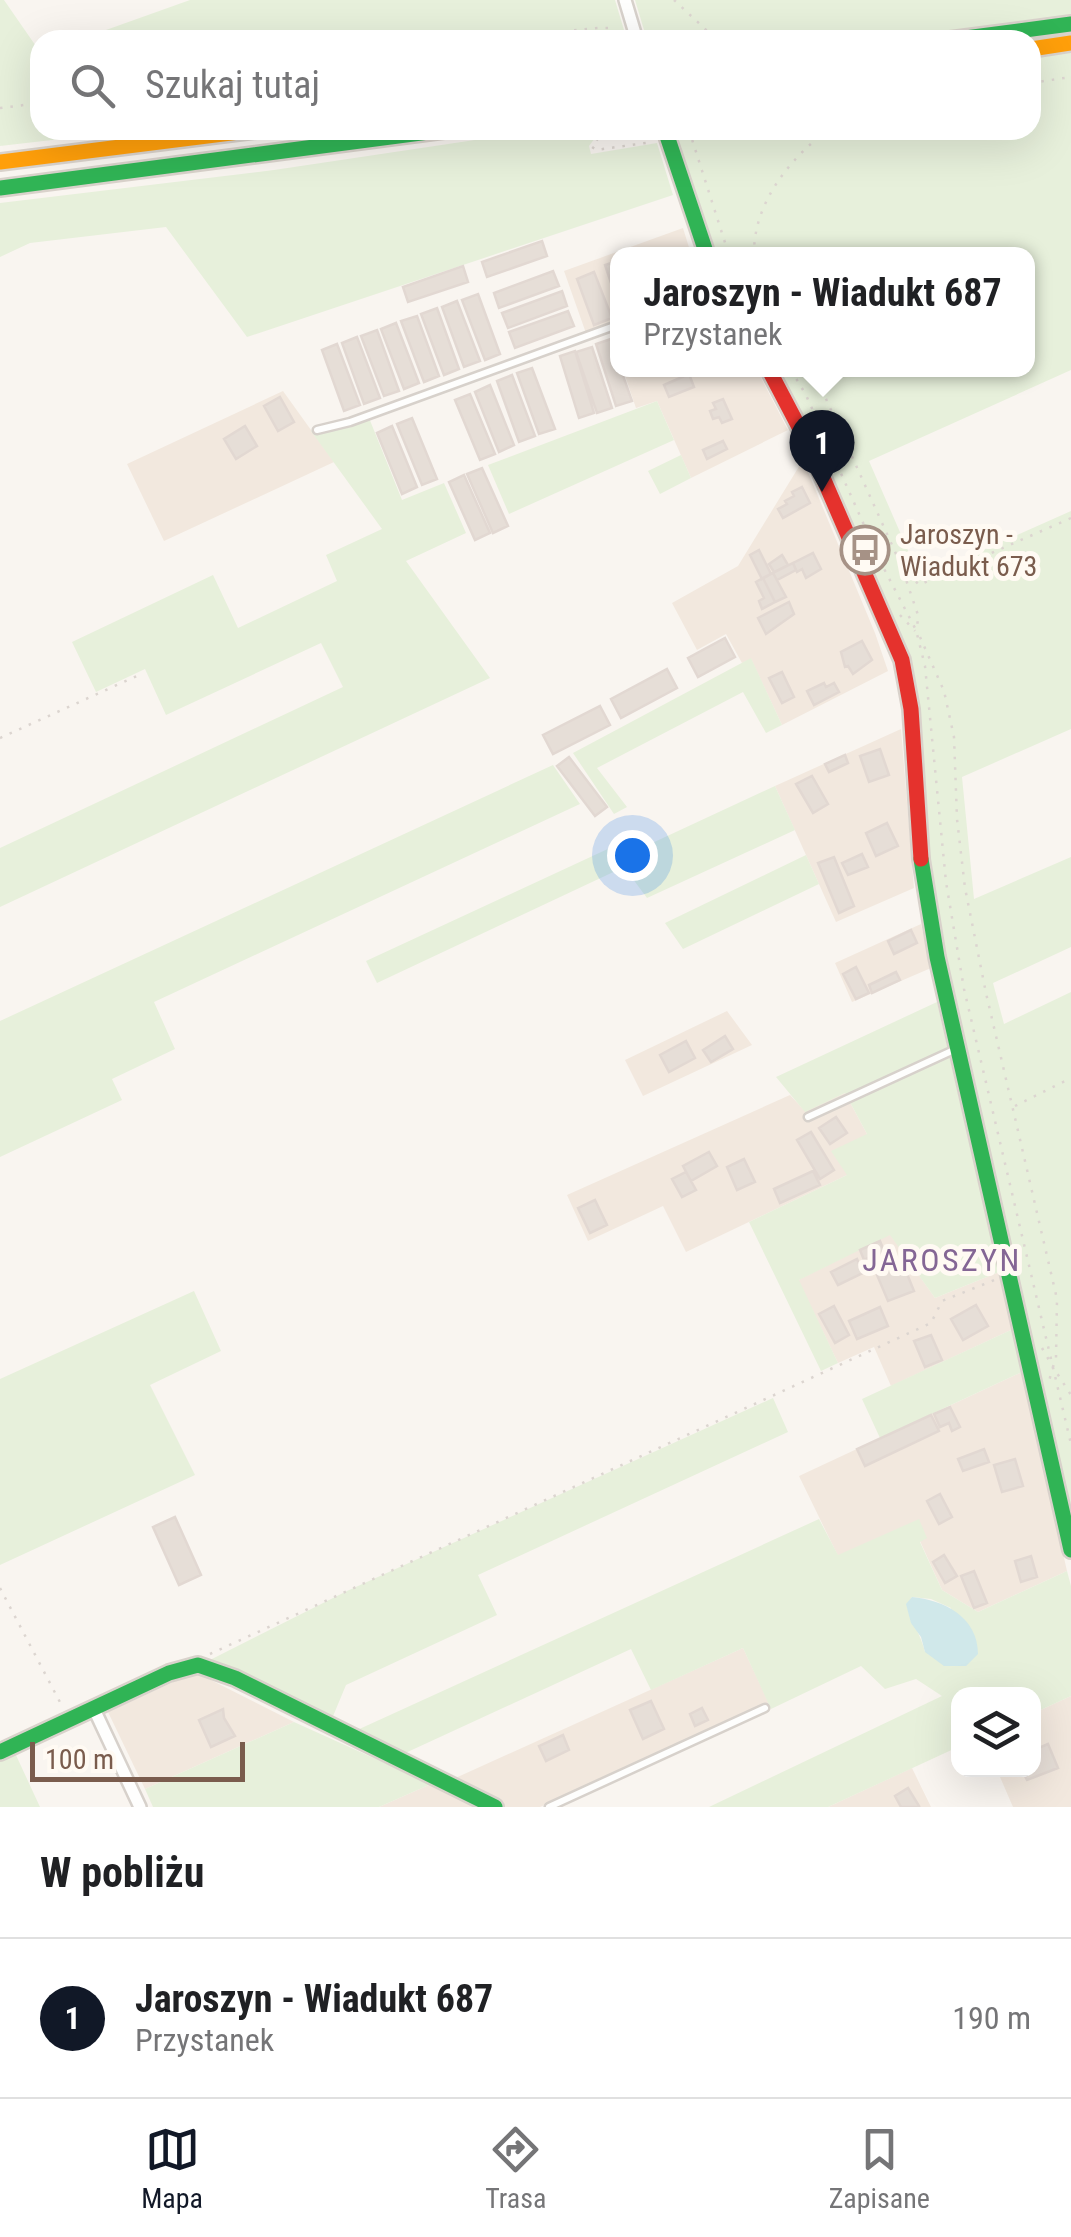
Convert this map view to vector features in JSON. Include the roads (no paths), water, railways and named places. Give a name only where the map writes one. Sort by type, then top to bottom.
[{"type":"main road","points":[[1026,30],[1071,24]]},
{"type":"main road","points":[[1041,47],[1071,43]]},
{"type":"main road","points":[[0,162],[176,140]]},
{"type":"main road","points":[[0,188],[367,140]]},
{"type":"main road","points":[[668,140],[705,247]]},
{"type":"main road","points":[[772,377],[811,450],[902,660],[911,709],[921,863],[937,958],[1071,1550]]},
{"type":"main road","points":[[0,1752],[170,1673],[198,1664],[234,1678],[495,1807]]},
{"type":"street","points":[[625,0],[632,30]]},
{"type":"street","points":[[94,1709],[140,1807]]},
{"type":"lane","points":[[317,430],[350,422],[610,328]]},
{"type":"lane","points":[[808,1117],[957,1048]]},
{"type":"lane","points":[[549,1807],[766,1708]]},
{"type":"water","points":[[912,1597],[936,1602],[966,1620],[978,1654],[966,1666],[944,1666],[925,1652],[906,1604]]},
{"type":"place","name":"Jaroszyn - Wiadukt 687","points":[[822,492]]},
{"type":"place","name":"Jaroszyn - Wiadukt 673","points":[[865,550]]},
{"type":"district","name":"JAROSZYN","points":[[942,1260]]}]
